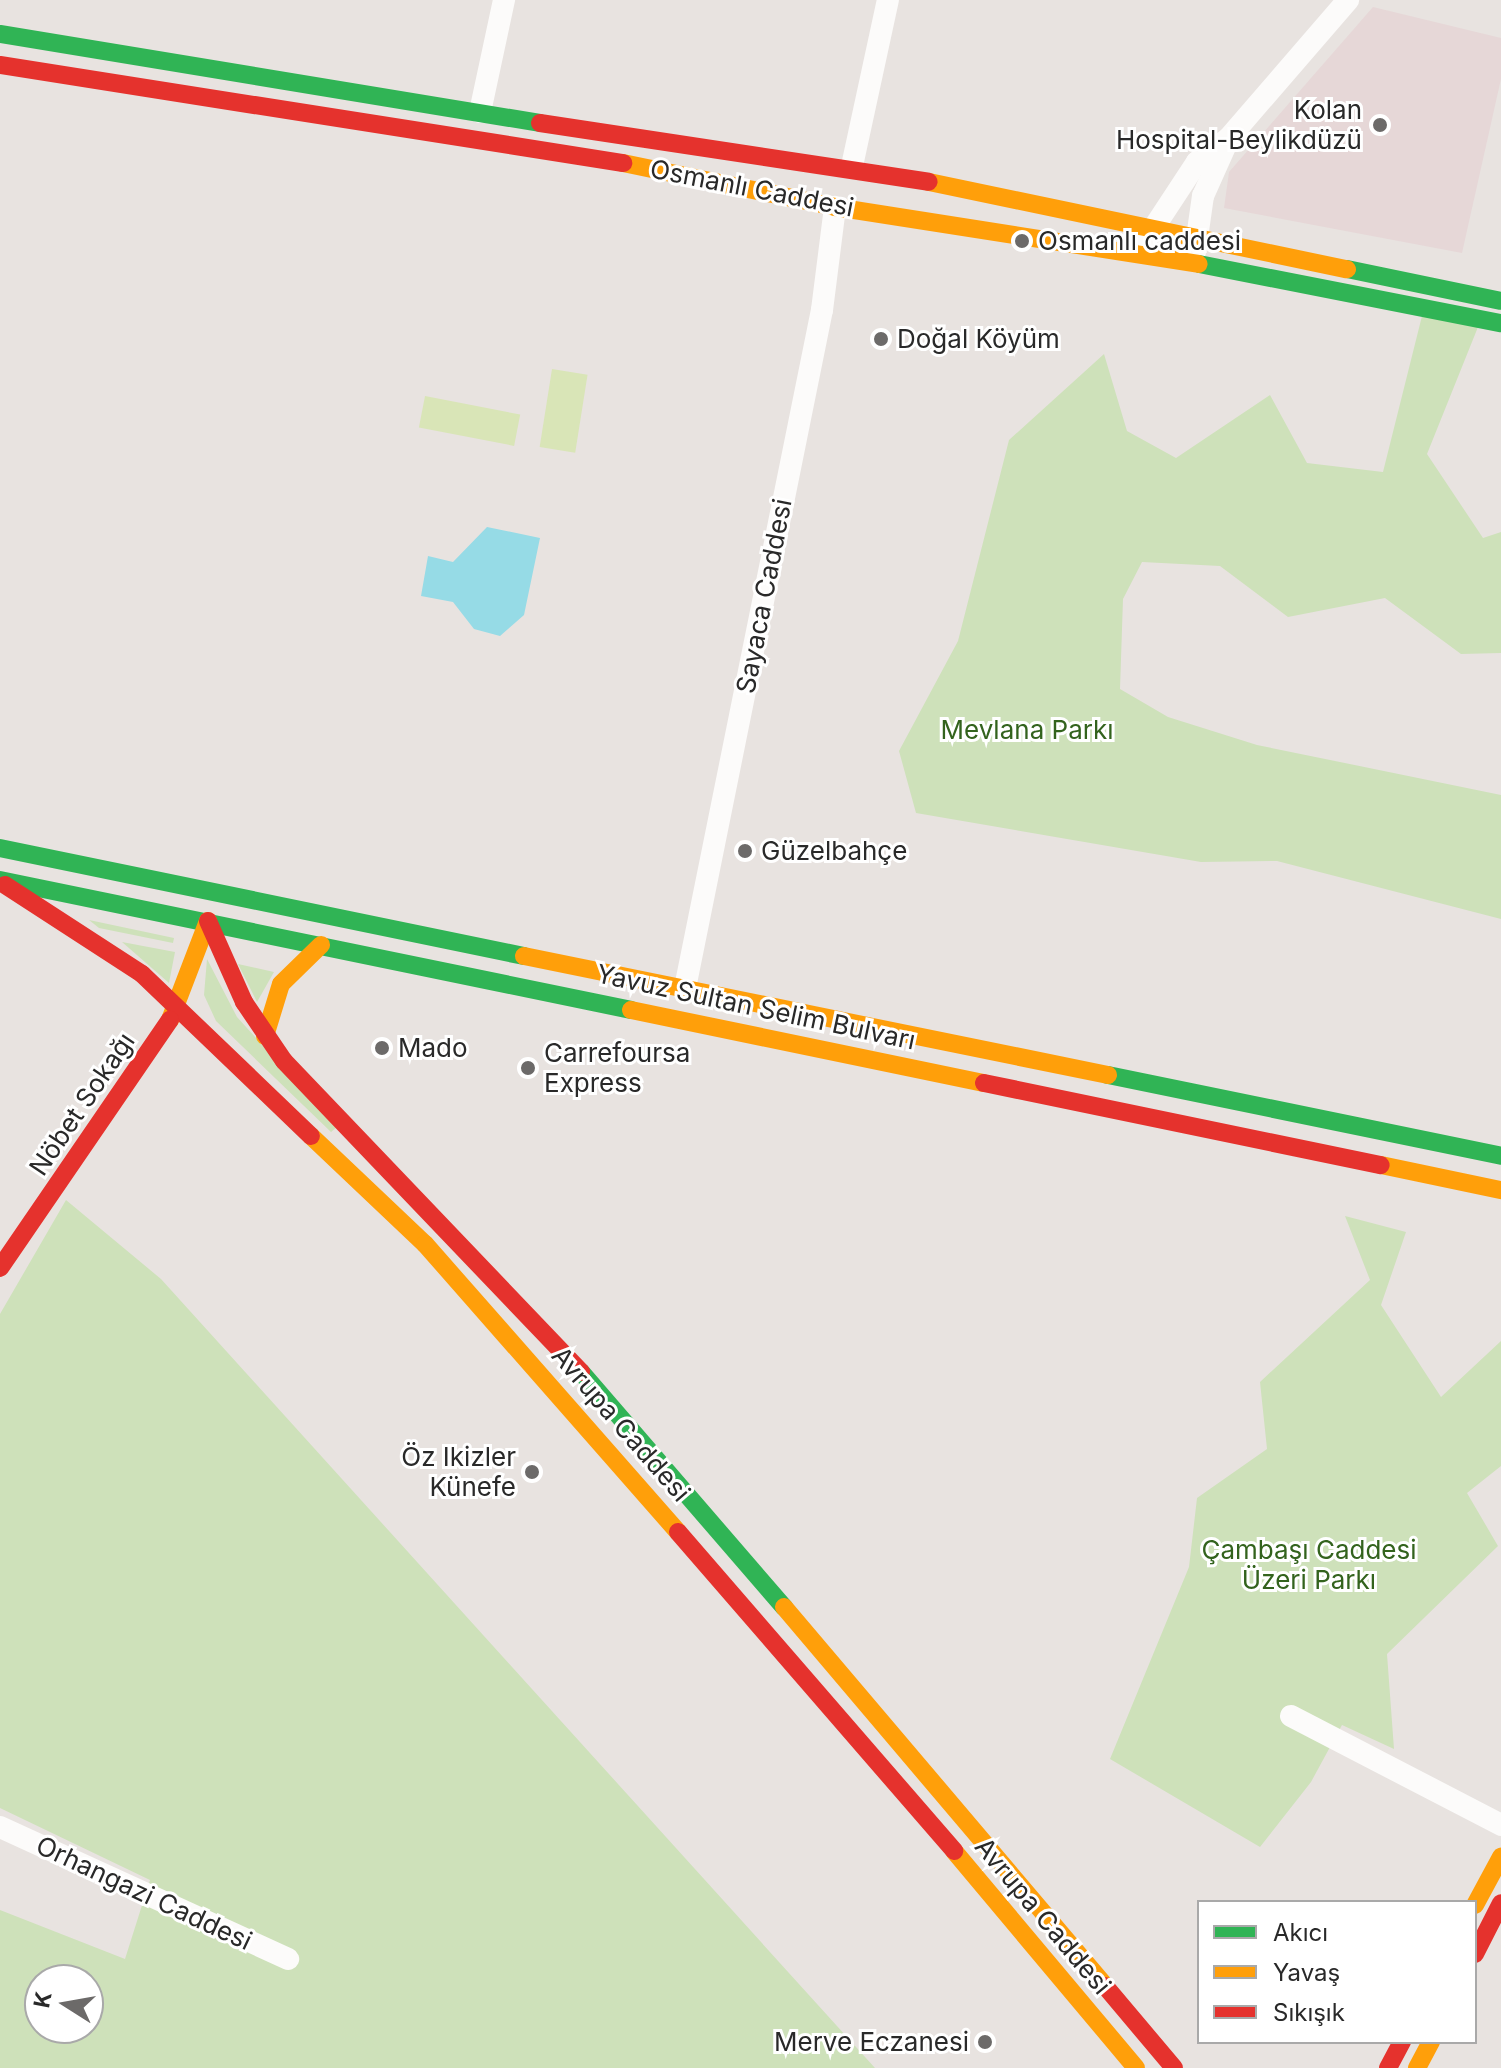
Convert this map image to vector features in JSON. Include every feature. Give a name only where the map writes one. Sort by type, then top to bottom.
[{"type":"main road","name":"Osmanlı Caddesi","points":[[0,34],[785,164],[849,168],[1198,235],[1501,301]]},
{"type":"main road","name":"Osmanlı Caddesi","points":[[0,65],[376,121],[838,207],[1144,253],[1501,323]]},
{"type":"main road","points":[[849,168],[864,198],[838,207],[822,179],[849,168]]},
{"type":"main road","name":"Yavuz Sultan Selim Bulvarı","points":[[0,848],[214,893],[686,983],[1501,1156]]},
{"type":"main road","name":"Yavuz Sultan Selim Bulvarı","points":[[0,881],[208,921],[1501,1190]]},
{"type":"main road","name":"Avrupa Caddesi","points":[[0,881],[103,944],[179,1007],[327,1144],[521,1348],[1136,2068]]},
{"type":"main road","name":"Nöbet Sokağı","points":[[0,1268],[179,1007],[208,921],[214,893]]},
{"type":"main road","name":"Avrupa Caddesi","points":[[208,921],[265,1036],[609,1400],[1174,2068]]},
{"type":"main road","points":[[265,1036],[281,984],[321,945]]},
{"type":"main road","points":[[681,1020],[676,1012],[686,983]]},
{"type":"main road","points":[[702,1024],[713,989]]},
{"type":"main road","points":[[1477,1901],[1501,1857]]},
{"type":"main road","points":[[1477,1952],[1495,1933],[1501,1903]]},
{"type":"main road","points":[[1388,2068],[1401,2044]]},
{"type":"main road","points":[[1417,2068],[1430,2044]]},
{"type":"street","points":[[480,112],[504,0]]},
{"type":"street","points":[[849,168],[888,0]]},
{"type":"street","points":[[1144,253],[1149,227],[1197,162],[1228,139],[1348,0]]},
{"type":"street","points":[[1194,262],[1203,196],[1228,139]]},
{"type":"street","name":"Sayaca Caddesi","points":[[686,983],[822,310],[838,207]]},
{"type":"street","points":[[1291,1716],[1501,1825]]},
{"type":"street","name":"Orhangazi Caddesi","points":[[0,1827],[288,1959]]},
{"type":"shaded area","name":"Kolan Hospital-Beylikdüzü","points":[[1373,7],[1501,38],[1501,79],[1462,253],[1224,208],[1229,172]]},
{"type":"green space","name":"Mevlana Parkı","points":[[1422,316],[1478,327],[1427,454],[1483,538],[1501,532],[1501,653],[1461,654],[1385,598],[1288,617],[1220,566],[1142,562],[1123,599],[1120,689],[1168,717],[1257,745],[1501,795],[1501,919],[1277,861],[1201,862],[916,813],[899,751],[958,641],[1009,440],[1104,354],[1127,431],[1176,458],[1270,395],[1307,463],[1383,472]]},
{"type":"green space","points":[[552,369],[588,375],[575,453],[540,447]]},
{"type":"green space","points":[[425,396],[520,415],[514,446],[419,427]]},
{"type":"green space","points":[[89,920],[174,938],[173,943],[99,928]]},
{"type":"green space","points":[[122,942],[175,952],[169,983]]},
{"type":"green space","points":[[207,959],[237,1017],[337,1127],[331,1132],[216,1021],[204,995]]},
{"type":"green space","points":[[238,964],[274,972],[257,1002]]},
{"type":"green space","points":[[66,1200],[161,1279],[875,2068],[0,2068],[0,1910],[125,1959],[150,1880],[0,1808],[0,1314]]},
{"type":"green space","name":"Çambaşı Caddesi Üzeri Parkı","points":[[1345,1216],[1406,1232],[1381,1305],[1441,1397],[1501,1341],[1501,1466],[1467,1493],[1498,1546],[1387,1654],[1394,1749],[1342,1725],[1311,1782],[1260,1847],[1110,1759],[1189,1567],[1197,1498],[1267,1449],[1260,1382],[1370,1280]]},
{"type":"water","points":[[487,527],[540,538],[524,615],[500,636],[474,629],[453,602],[421,596],[428,556],[453,562]]},
{"type":"traffic: fast","points":[[0,34],[540,123]]},
{"type":"traffic: fast","points":[[1199,264],[1501,323]]},
{"type":"traffic: fast","points":[[1347,269],[1501,301]]},
{"type":"traffic: fast","points":[[0,848],[524,956]]},
{"type":"traffic: fast","points":[[0,880],[631,1010]]},
{"type":"traffic: fast","points":[[1108,1075],[1501,1156]]},
{"type":"traffic: fast","points":[[581,1372],[784,1607]]},
{"type":"traffic: slow","points":[[623,163],[835,207],[1199,264]]},
{"type":"traffic: slow","points":[[929,182],[1347,269]]},
{"type":"traffic: slow","points":[[170,1020],[208,921]]},
{"type":"traffic: slow","points":[[265,1036],[281,984],[321,945]]},
{"type":"traffic: slow","points":[[524,956],[1108,1075]]},
{"type":"traffic: slow","points":[[631,1010],[984,1083]]},
{"type":"traffic: slow","points":[[311,1136],[425,1244],[678,1532]]},
{"type":"traffic: slow","points":[[1381,1165],[1501,1190]]},
{"type":"traffic: slow","points":[[784,1607],[1105,1986]]},
{"type":"traffic: slow","points":[[954,1851],[1136,2068]]},
{"type":"traffic: slow","points":[[1477,1901],[1501,1857]]},
{"type":"traffic: slow","points":[[1417,2068],[1430,2044]]},
{"type":"traffic: jam","points":[[0,65],[623,163]]},
{"type":"traffic: jam","points":[[540,123],[929,182]]},
{"type":"traffic: jam","points":[[5,885],[142,974],[311,1136]]},
{"type":"traffic: jam","points":[[208,921],[244,1002],[284,1061],[581,1372]]},
{"type":"traffic: jam","points":[[0,1268],[170,1020]]},
{"type":"traffic: jam","points":[[984,1083],[1381,1165]]},
{"type":"traffic: jam","points":[[678,1532],[954,1851]]},
{"type":"traffic: jam","points":[[1477,1950],[1501,1903]]},
{"type":"traffic: jam","points":[[1105,1986],[1174,2068]]},
{"type":"traffic: jam","points":[[1388,2068],[1401,2044]]},
{"type":"place","name":"Kolan Hospital-Beylikdüzü","points":[[1380,125]]},
{"type":"place","name":"Osmanlı caddesi","points":[[1022,241]]},
{"type":"place","name":"Doğal Köyüm","points":[[881,339]]},
{"type":"place","name":"Güzelbahçe","points":[[745,851]]},
{"type":"place","name":"Mado","points":[[382,1048]]},
{"type":"place","name":"Carrefoursa Express","points":[[528,1068]]},
{"type":"place","name":"Öz Ikizler Künefe","points":[[532,1472]]},
{"type":"place","name":"Merve Eczanesi","points":[[985,2042]]}]
